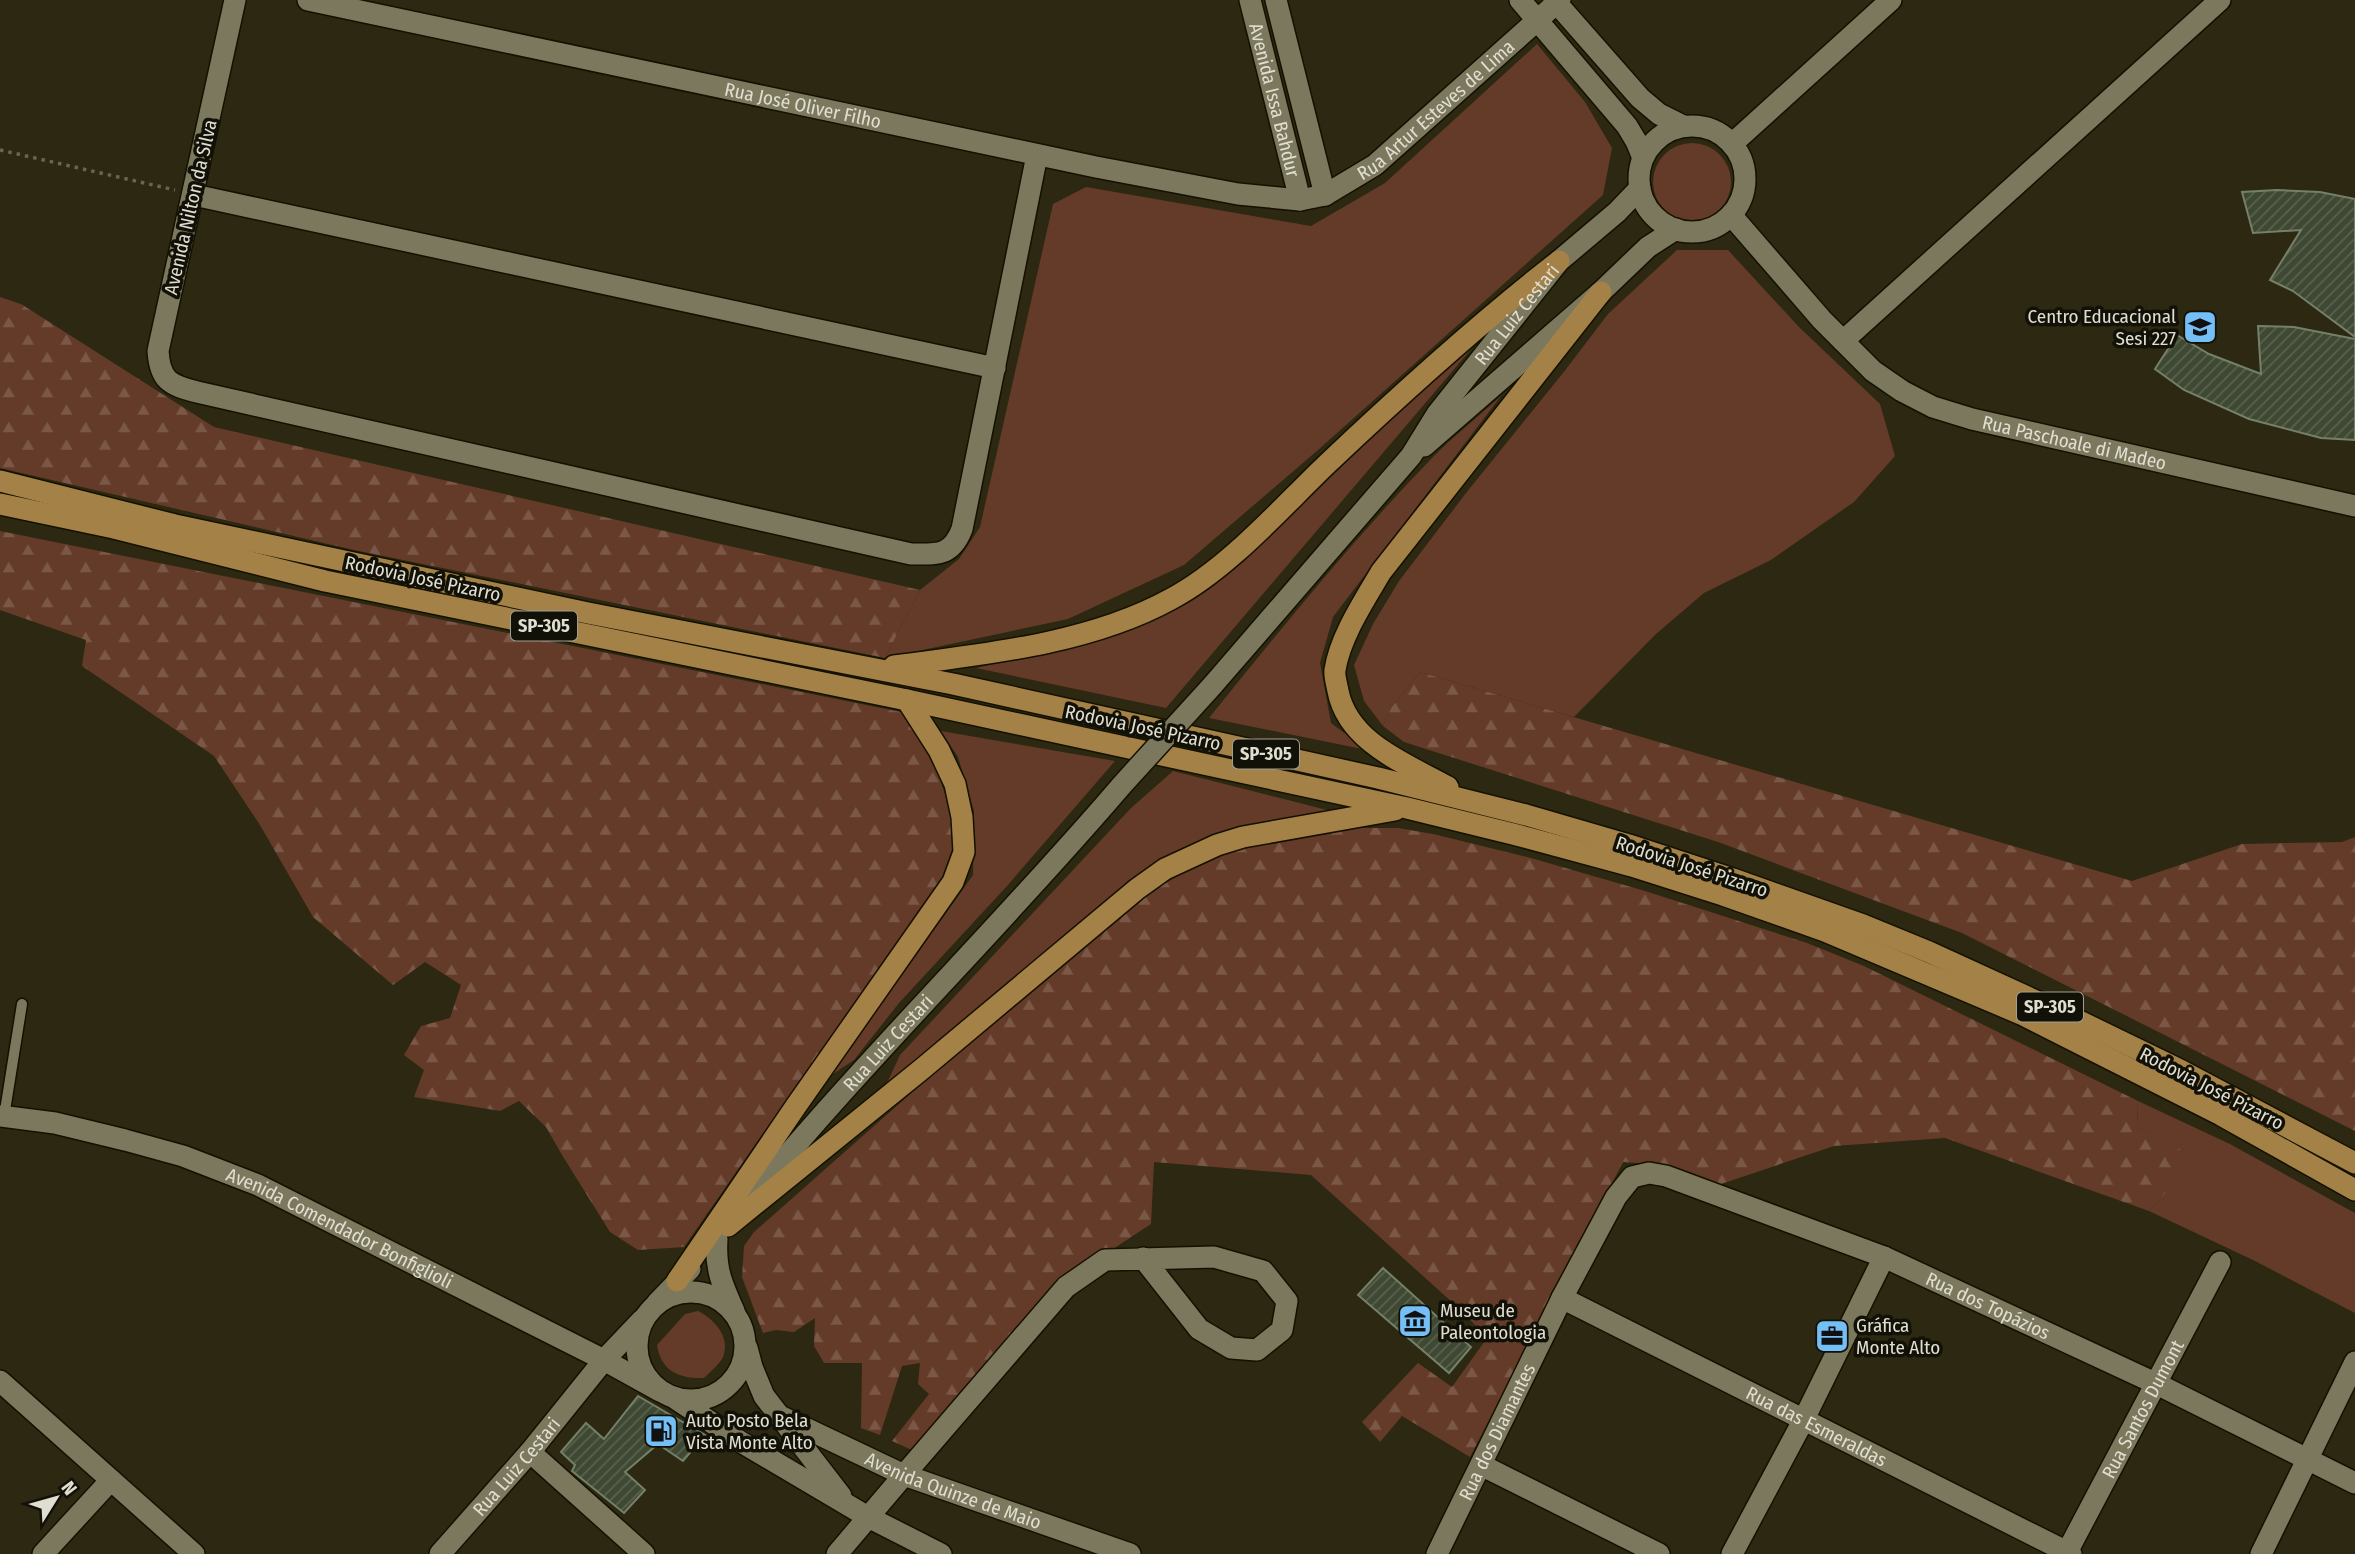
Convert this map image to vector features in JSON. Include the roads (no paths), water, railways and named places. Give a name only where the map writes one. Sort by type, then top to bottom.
[{"type":"main road","points":[[877,668],[1054,641],[1140,615],[1173,598],[1212,572],[1410,385],[1507,301],[1559,261]]},
{"type":"main road","points":[[1478,803],[1403,764],[1357,730],[1346,718],[1338,695],[1335,672],[1351,623],[1381,572],[1601,292]]},
{"type":"main road","name":"Rodovia José Pizarro","points":[[0,481],[175,525],[332,559],[588,613],[877,668],[1388,780],[1629,845],[1863,925],[1918,947],[2073,1017],[2182,1071],[2355,1163]]},
{"type":"main road","name":"Rodovia José Pizarro","points":[[0,504],[114,528],[325,581],[907,700],[1407,808],[1632,866],[1825,931],[2021,1014],[2221,1115],[2355,1190]]},
{"type":"main road","points":[[677,1281],[953,882],[964,852],[962,817],[955,784],[939,750],[907,700]]},
{"type":"main road","points":[[723,1233],[1137,889],[1165,869],[1217,845],[1243,837],[1407,808]]},
{"type":"street","name":"Avenida Nilton da Silva","points":[[235,0],[158,351],[159,366],[166,380],[174,386],[911,554],[937,554],[953,546],[962,528],[995,368]]},
{"type":"street","name":"Rua José Oliver Filho","points":[[308,0],[1037,155],[1238,194],[1300,200]]},
{"type":"street","name":"Avenida Issa Bahdur","points":[[1250,0],[1300,200]]},
{"type":"street","name":"Avenida Issa Bahdur","points":[[1276,0],[1325,195]]},
{"type":"street","points":[[1520,0],[1627,126],[1643,158]]},
{"type":"street","points":[[1732,144],[1891,0]]},
{"type":"street","points":[[1843,341],[2220,0]]},
{"type":"street","points":[[1557,1],[1640,98],[1659,114],[1683,126]]},
{"type":"street","name":"Rua Artur Esteves de Lima","points":[[1300,200],[1325,195],[1375,165],[1557,1]]},
{"type":"street","points":[[1683,126],[1701,126],[1718,132],[1732,144],[1740,155],[1745,170],[1745,184],[1742,198],[1723,222],[1708,230],[1692,232],[1676,229],[1652,214],[1644,202],[1639,173],[1643,158],[1652,143],[1666,132],[1683,126]]},
{"type":"street","points":[[194,195],[995,368],[1037,155]]},
{"type":"street","name":"Rua Luiz Cestari","points":[[440,1554],[530,1452],[604,1360],[723,1233],[798,1141],[1077,838],[1212,686],[1411,456],[1437,414],[1559,261],[1617,212],[1640,188]]},
{"type":"street","name":"Rua Paschoale di Madeo","points":[[1731,215],[1822,320],[1873,370],[1902,391],[1933,407],[1972,419],[2355,506]]},
{"type":"street","name":"Rua Luiz Cestari","points":[[1411,456],[1601,292],[1648,247],[1676,229]]},
{"type":"street","name":"Avenida Comendador Bonfiglioli","points":[[1,1119],[55,1123],[125,1140],[183,1156],[258,1185],[667,1394],[849,1506],[940,1554]]},
{"type":"street","name":"Rua dos Topázios","points":[[1616,1197],[1632,1177],[1649,1173],[1666,1176],[1884,1257],[2157,1384],[2355,1483]]},
{"type":"street","name":"Rua dos Diamantes","points":[[1437,1554],[1562,1298],[1616,1197]]},
{"type":"street","points":[[723,1233],[716,1259],[720,1279],[745,1338],[752,1367],[764,1396],[849,1506]]},
{"type":"street","points":[[836,1554],[1066,1287],[1105,1260],[1143,1258],[1214,1257],[1263,1271],[1287,1301],[1282,1330],[1258,1350],[1231,1348],[1199,1329],[1143,1258]]},
{"type":"street","points":[[1732,1554],[1803,1421],[1884,1257]]},
{"type":"street","name":"Rua Santos Dumont","points":[[2068,1553],[2220,1262]]},
{"type":"street","points":[[737,1317],[730,1307],[717,1298],[702,1293],[679,1293],[652,1309],[639,1331],[639,1364],[648,1379],[667,1394],[691,1401],[708,1398],[723,1391],[735,1379],[743,1366],[745,1338]]},
{"type":"street","name":"Rua das Esmeraldas","points":[[1562,1298],[2068,1553]]},
{"type":"street","points":[[2261,1554],[2355,1363]]},
{"type":"street","points":[[0,1381],[194,1554]]},
{"type":"street","name":"Avenida Quinze de Maio","points":[[780,1416],[904,1475],[1130,1554]]},
{"type":"street","points":[[530,1452],[645,1554]]},
{"type":"street","points":[[1481,1465],[1659,1554]]},
{"type":"street","points":[[43,1554],[111,1480]]},
{"type":"lane","points":[[1,1119],[12,1074],[22,1004]]},
{"type":"lane","points":[[0,1068],[12,1074]]},
{"type":"place","name":"Centro Educacional Sesi 227","points":[[2200,327]]},
{"type":"place","name":"Museu de Paleontologia","points":[[1415,1321]]},
{"type":"place","name":"Gráfica Monte Alto","points":[[1832,1336]]},
{"type":"place","name":"Auto Posto Bela Vista Monte Alto","points":[[661,1431]]}]
